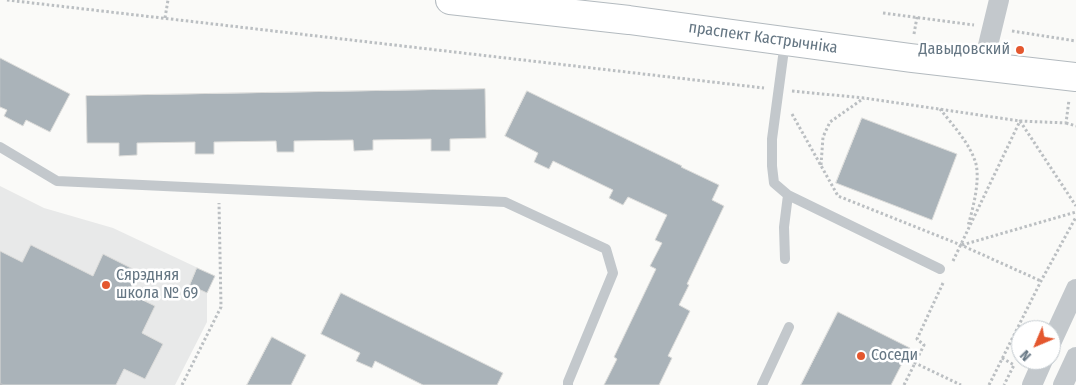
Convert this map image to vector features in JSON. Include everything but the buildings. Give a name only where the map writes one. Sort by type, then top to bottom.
[{"type":"main road","name":"праспект Кастрычніка","points":[[450,0],[629,20],[983,66],[1073,88]]},
{"type":"street","points":[[983,66],[999,0]]},
{"type":"street","points":[[1061,321],[1076,289]]},
{"type":"street","points":[[1063,385],[1076,357]]},
{"type":"street","points":[[1032,385],[1039,370]]},
{"type":"lane","points":[[785,41],[772,138],[774,183],[788,195],[940,269]]},
{"type":"lane","points":[[0,147],[57,181],[505,202],[606,249],[613,273],[568,385]]},
{"type":"lane","points":[[785,259],[784,227],[788,195]]},
{"type":"lane","points":[[762,385],[789,327]]},
{"type":"path","points":[[7,0],[779,90],[864,98],[1020,121],[1066,123],[1076,126]]},
{"type":"path","points":[[165,18],[168,0]]},
{"type":"path","points":[[883,13],[963,23],[1076,41]]},
{"type":"path","points":[[1066,123],[1073,88]]},
{"type":"path","points":[[779,90],[838,196],[961,245],[1041,282]]},
{"type":"path","points":[[822,167],[823,137],[830,122],[864,98]]},
{"type":"path","points":[[940,109],[958,131],[976,164],[975,198],[961,245]]},
{"type":"path","points":[[1020,121],[1076,206]]},
{"type":"path","points":[[952,263],[1020,121]]},
{"type":"path","points":[[182,385],[221,306],[219,188]]},
{"type":"path","points":[[961,245],[1076,212]]},
{"type":"path","points":[[988,385],[1076,217]]},
{"type":"path","points":[[904,385],[924,345],[917,339],[944,280]]},
{"type":"path","points":[[1002,358],[1014,365],[1004,385]]},
{"type":"path","points":[[916,363],[961,385]]},
{"type":"shaded area","name":"Сярэдняя школа № 69","points":[[0,186],[44,208],[113,228],[215,276],[207,293],[207,322],[175,385],[0,385]]},
{"type":"place","name":"Давыдовский","points":[[1020,50]]},
{"type":"place","name":"Сярэдняя школа № 69","points":[[106,285]]},
{"type":"place","name":"Соседи","points":[[861,356]]}]
